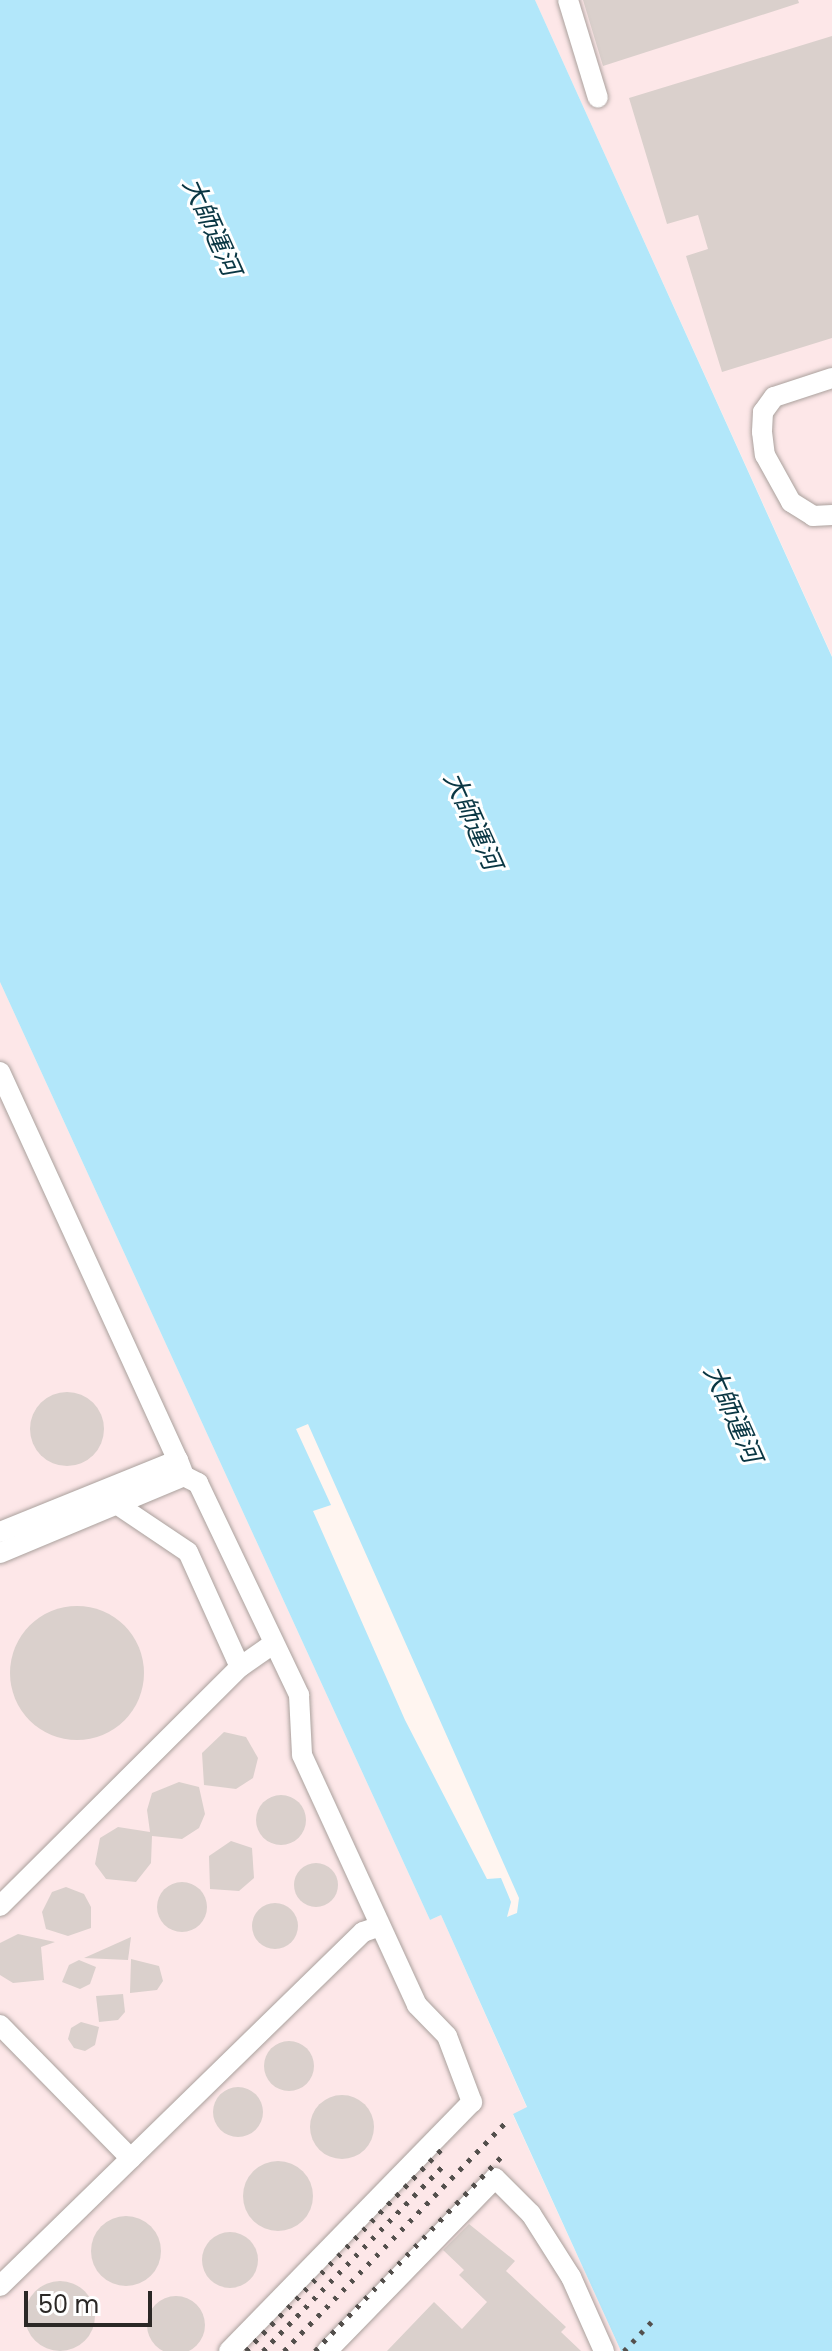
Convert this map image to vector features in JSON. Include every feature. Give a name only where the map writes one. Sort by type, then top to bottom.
[{"type":"lane","points":[[568,0],[598,98]]},
{"type":"lane","points":[[832,378],[774,397],[763,412],[762,432],[765,455],[791,502],[813,516],[832,515]]},
{"type":"lane","points":[[0,1072],[181,1468],[198,1483],[271,1645],[299,1695],[302,1755],[417,2005],[447,2036],[472,2102],[229,2351]]},
{"type":"lane","points":[[0,1553],[118,1505],[181,1468]]},
{"type":"lane","points":[[0,1532],[181,1468]]},
{"type":"lane","points":[[118,1505],[188,1552],[240,1667]]},
{"type":"lane","points":[[0,1906],[240,1667],[271,1645]]},
{"type":"lane","points":[[0,2286],[363,1932],[380,1926]]},
{"type":"lane","points":[[0,2025],[131,2159]]},
{"type":"lane","points":[[327,2351],[495,2178],[531,2214],[571,2277],[604,2351]]},
{"type":"shaded area","points":[[535,0],[832,0],[832,656]]},
{"type":"shaded area","points":[[0,982],[430,1920],[441,1915],[527,2108],[513,2115],[621,2351],[0,2351]]},
{"type":"water","name":"大師運河","points":[[0,0],[535,0],[832,657],[832,2351],[621,2351],[513,2114],[527,2107],[441,1915],[430,1920],[0,982]]},
{"type":"pier","points":[[308,1424],[519,1898],[517,1913],[507,1917],[511,1902],[501,1878],[487,1879],[405,1720],[313,1511],[331,1505],[296,1429]]},
{"type":"building","points":[[583,0],[798,0],[799,3],[603,66]]},
{"type":"building","points":[[832,36],[832,338],[722,372],[686,256],[708,249],[698,215],[667,224],[629,98]]},
{"type":"building","points":[[60,1392],[74,1392],[88,1398],[98,1408],[104,1429],[98,1450],[88,1460],[74,1466],[60,1466],[46,1460],[36,1450],[30,1436],[30,1422],[36,1408],[46,1398]]},
{"type":"building","points":[[77,1606],[103,1611],[124,1626],[139,1647],[144,1673],[139,1699],[124,1720],[103,1735],[77,1740],[51,1735],[30,1720],[15,1699],[10,1673],[15,1647],[30,1626],[51,1611]]},
{"type":"building","points":[[224,1732],[246,1737],[258,1758],[253,1778],[236,1789],[204,1785],[202,1753]]},
{"type":"building","points":[[179,1782],[199,1787],[205,1814],[199,1828],[182,1839],[152,1836],[151,1863],[136,1882],[106,1879],[95,1864],[100,1838],[118,1827],[150,1832],[147,1810],[152,1793]]},
{"type":"building","points":[[281,1795],[299,1802],[306,1820],[299,1838],[281,1845],[263,1838],[256,1820],[263,1802]]},
{"type":"building","points":[[231,1841],[252,1848],[254,1878],[239,1891],[210,1889],[209,1856]]},
{"type":"building","points":[[316,1863],[332,1869],[338,1885],[332,1901],[316,1907],[300,1901],[294,1885],[300,1869]]},
{"type":"building","points":[[182,1882],[200,1889],[207,1907],[200,1925],[182,1932],[164,1925],[157,1907],[164,1889]]},
{"type":"building","points":[[66,1887],[84,1894],[91,1907],[91,1928],[68,1936],[46,1929],[42,1912],[52,1892]]},
{"type":"building","points":[[275,1903],[291,1910],[298,1926],[291,1942],[275,1949],[259,1942],[252,1926],[259,1910]]},
{"type":"building","points":[[18,1934],[55,1942],[41,1947],[44,1980],[13,1983],[0,1975],[0,1943]]},
{"type":"building","points":[[131,1937],[128,1960],[84,1958]]},
{"type":"building","points":[[131,1959],[159,1966],[163,1981],[157,1990],[130,1993]]},
{"type":"building","points":[[79,1960],[96,1967],[90,1984],[80,1989],[62,1982],[69,1965]]},
{"type":"building","points":[[123,1994],[125,2012],[118,2020],[99,2022],[96,1996]]},
{"type":"building","points":[[81,2022],[99,2027],[95,2045],[85,2051],[74,2048],[68,2039],[71,2028]]},
{"type":"building","points":[[289,2041],[307,2048],[314,2066],[307,2084],[289,2091],[271,2084],[264,2066],[271,2048]]},
{"type":"building","points":[[238,2087],[256,2094],[263,2112],[256,2130],[238,2137],[220,2130],[213,2112],[220,2094]]},
{"type":"building","points":[[342,2095],[360,2101],[368,2109],[374,2127],[368,2145],[360,2153],[342,2159],[324,2153],[316,2145],[310,2127],[316,2109],[324,2101]]},
{"type":"building","points":[[278,2161],[303,2171],[313,2196],[303,2221],[278,2231],[253,2221],[243,2196],[253,2171]]},
{"type":"building","points":[[126,2216],[151,2226],[161,2251],[151,2276],[126,2286],[101,2276],[91,2251],[101,2226]]},
{"type":"building","points":[[469,2224],[515,2261],[506,2271],[566,2327],[561,2332],[581,2351],[387,2351],[434,2302],[462,2329],[487,2302],[459,2275],[464,2270],[443,2250]]},
{"type":"building","points":[[230,2232],[250,2240],[258,2260],[250,2280],[230,2288],[210,2280],[202,2260],[210,2240]]},
{"type":"building","points":[[67,2281],[89,2296],[95,2316],[93,2330],[85,2341],[74,2349],[53,2351],[35,2341],[27,2330],[25,2309],[35,2291],[46,2283]]},
{"type":"building","points":[[176,2296],[196,2305],[205,2325],[196,2345],[176,2354],[156,2345],[147,2325],[156,2305]]},
{"type":"railway","points":[[284,2351],[505,2123]]},
{"type":"railway","points":[[246,2351],[445,2146]]},
{"type":"railway","points":[[315,2351],[505,2153]]},
{"type":"railway","points":[[263,2351],[442,2167]]},
{"type":"railway","points":[[624,2351],[654,2319]]}]
